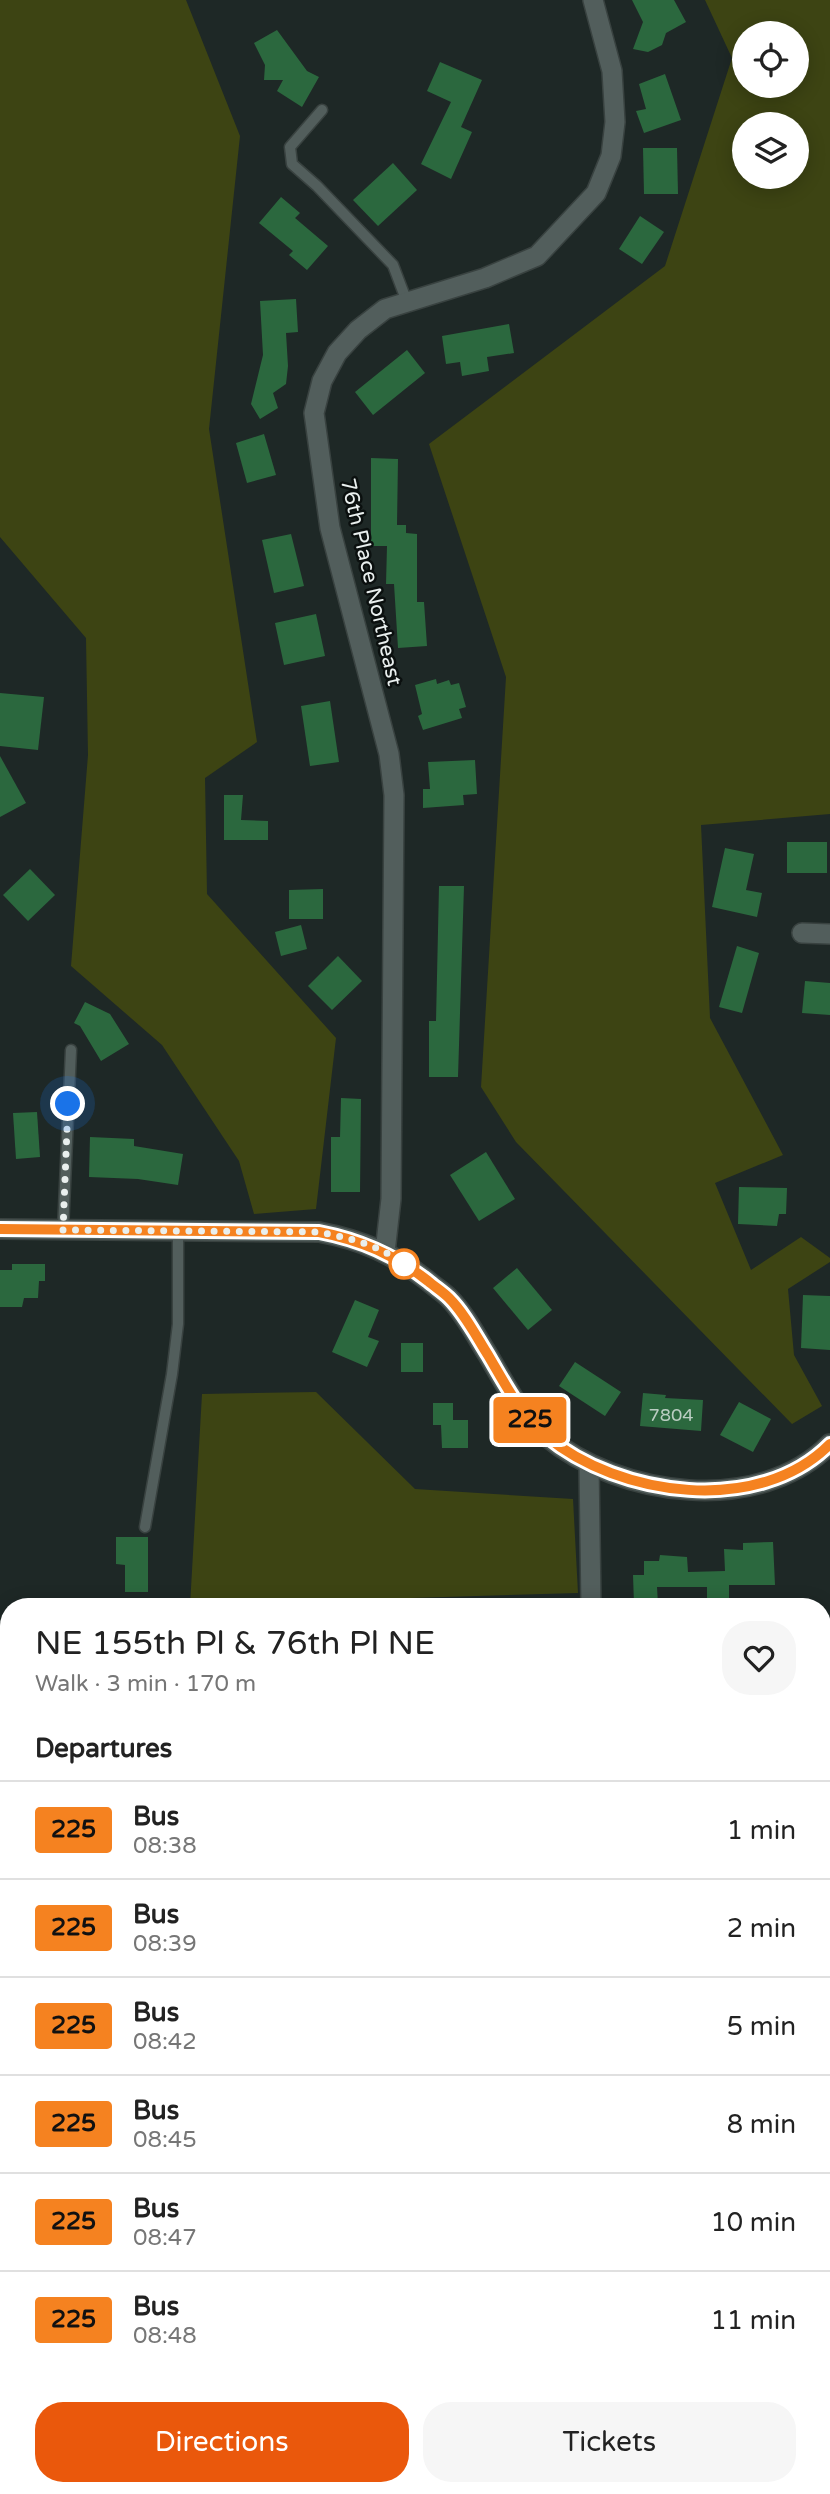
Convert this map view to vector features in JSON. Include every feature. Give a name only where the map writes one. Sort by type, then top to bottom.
[{"type":"street","name":"76th Place Northeast","points":[[385,1252],[391,1199],[394,795],[389,754],[330,528],[314,413],[321,381],[337,353],[358,330],[385,309],[485,278],[537,256],[596,193],[611,156],[615,122],[612,71],[593,0]]},
{"type":"street","points":[[802,933],[830,934]]},
{"type":"street","points":[[0,1229],[319,1232],[350,1238],[385,1252],[416,1271],[449,1297],[473,1330],[522,1412],[547,1437],[590,1465],[620,1477],[688,1490],[719,1490],[751,1485],[797,1470],[830,1444]]},
{"type":"street","points":[[590,1465],[591,1598]]},
{"type":"lane","points":[[321,110],[290,147],[292,164],[317,186],[393,265],[407,302]]},
{"type":"lane","points":[[63,1230],[71,1049]]},
{"type":"lane","points":[[145,1527],[172,1374],[178,1324],[178,1231]]},
{"type":"green space","points":[[0,0],[186,0],[240,136],[209,429],[257,742],[205,778],[207,894],[336,1038],[316,1209],[254,1214],[239,1161],[162,1045],[71,966],[88,755],[86,638],[0,537]]},
{"type":"green space","points":[[705,0],[830,0],[830,814],[701,825],[710,1018],[783,1155],[715,1183],[751,1270],[801,1237],[830,1258],[830,1262],[788,1289],[794,1355],[822,1406],[792,1424],[516,1142],[481,1087],[506,677],[429,444],[665,266],[732,58]]},
{"type":"green space","points":[[316,1392],[415,1489],[573,1499],[578,1593],[411,1598],[190,1598],[202,1394]]},
{"type":"building","points":[[632,0],[674,0],[686,22],[666,33],[662,45],[648,52],[633,49],[643,22]]},
{"type":"building","points":[[277,30],[307,71],[319,77],[302,107],[277,91],[283,80],[264,80],[265,65],[254,43]]},
{"type":"building","points":[[440,62],[482,80],[461,127],[472,132],[451,179],[421,164],[451,102],[427,91]]},
{"type":"building","points":[[665,74],[681,120],[644,133],[636,111],[646,109],[639,84]]},
{"type":"building","points":[[643,148],[677,148],[678,194],[644,194]]},
{"type":"building","points":[[393,163],[417,190],[378,226],[353,200]]},
{"type":"building","points":[[281,197],[300,213],[295,218],[328,246],[307,270],[289,255],[293,251],[259,223]]},
{"type":"building","points":[[640,216],[664,232],[642,264],[619,249]]},
{"type":"building","points":[[296,299],[298,332],[286,333],[286,384],[273,393],[278,408],[260,419],[251,404],[263,355],[260,301]]},
{"type":"building","points":[[509,324],[514,353],[487,357],[489,371],[462,376],[460,362],[446,364],[442,336]]},
{"type":"building","points":[[407,350],[425,373],[373,415],[355,392]]},
{"type":"building","points":[[264,434],[276,475],[247,483],[236,443]]},
{"type":"building","points":[[371,458],[398,459],[397,525],[406,525],[406,533],[417,534],[417,602],[424,602],[427,646],[398,648],[394,584],[386,584],[387,546],[371,546]]},
{"type":"building","points":[[291,534],[304,586],[274,593],[262,540]]},
{"type":"building","points":[[316,614],[325,656],[284,665],[275,623]]},
{"type":"building","points":[[436,679],[437,684],[449,680],[451,685],[459,683],[466,707],[459,709],[462,718],[423,730],[418,716],[422,714],[415,685]]},
{"type":"building","points":[[0,693],[44,697],[38,750],[0,746]]},
{"type":"building","points":[[330,701],[339,762],[310,766],[301,706]]},
{"type":"building","points":[[0,756],[26,803],[0,817]]},
{"type":"building","points":[[475,760],[477,794],[463,795],[464,805],[423,808],[423,789],[430,789],[428,762]]},
{"type":"building","points":[[224,795],[243,795],[241,820],[268,821],[268,840],[224,840]]},
{"type":"building","points":[[787,842],[827,842],[827,873],[787,873]]},
{"type":"building","points":[[725,848],[754,854],[746,890],[762,893],[757,917],[712,907]]},
{"type":"building","points":[[30,869],[55,895],[28,921],[3,895]]},
{"type":"building","points":[[439,886],[464,886],[458,1077],[429,1077],[429,1021],[436,1021]]},
{"type":"building","points":[[323,889],[323,919],[289,919],[289,890]]},
{"type":"building","points":[[301,925],[307,949],[281,956],[275,932]]},
{"type":"building","points":[[737,946],[759,953],[742,1013],[719,1007]]},
{"type":"building","points":[[338,956],[362,981],[332,1010],[308,986]]},
{"type":"building","points":[[805,981],[830,983],[830,1015],[802,1013]]},
{"type":"building","points":[[85,1002],[110,1014],[129,1044],[101,1061],[80,1026],[74,1023]]},
{"type":"building","points":[[341,1098],[361,1099],[360,1192],[331,1192],[331,1137],[340,1137]]},
{"type":"building","points":[[37,1112],[40,1157],[16,1159],[13,1113]]},
{"type":"building","points":[[90,1137],[134,1139],[134,1146],[183,1154],[178,1185],[138,1179],[89,1177]]},
{"type":"building","points":[[486,1152],[515,1199],[479,1221],[450,1175]]},
{"type":"building","points":[[739,1187],[787,1188],[786,1214],[779,1214],[777,1226],[738,1224]]},
{"type":"building","points":[[12,1264],[45,1264],[45,1281],[39,1281],[38,1298],[24,1298],[22,1307],[0,1307],[0,1270],[12,1270]]},
{"type":"building","points":[[517,1268],[552,1310],[528,1330],[493,1288]]},
{"type":"building","points":[[803,1295],[830,1296],[830,1350],[801,1348]]},
{"type":"building","points":[[355,1300],[379,1310],[368,1337],[379,1341],[367,1367],[332,1352]]},
{"type":"building","points":[[401,1343],[423,1343],[423,1372],[401,1372]]},
{"type":"building","points":[[575,1362],[621,1392],[605,1416],[559,1386]]},
{"type":"building","points":[[643,1393],[666,1395],[665,1398],[703,1400],[701,1431],[640,1426]]},
{"type":"building","points":[[739,1402],[771,1419],[753,1452],[720,1435]]},
{"type":"building","points":[[433,1403],[453,1403],[453,1420],[468,1420],[468,1448],[442,1448],[441,1425],[433,1425]]},
{"type":"building","points":[[116,1537],[148,1537],[148,1592],[125,1592],[125,1565],[116,1564]]},
{"type":"building","points":[[773,1542],[775,1585],[729,1585],[729,1598],[707,1598],[707,1587],[657,1587],[658,1598],[634,1598],[633,1575],[644,1575],[644,1561],[659,1561],[660,1555],[687,1557],[688,1572],[725,1571],[724,1549],[743,1550],[743,1543]]},
{"type":"bus line","name":"225","points":[[0,1229],[319,1232],[350,1238],[385,1252],[416,1271],[449,1297],[473,1330],[522,1412],[547,1437],[590,1465],[620,1477],[688,1490],[735,1488],[797,1470],[830,1444]]},
{"type":"route","points":[[68,1104],[63,1230],[319,1232],[350,1238],[385,1252],[404,1264]]}]
